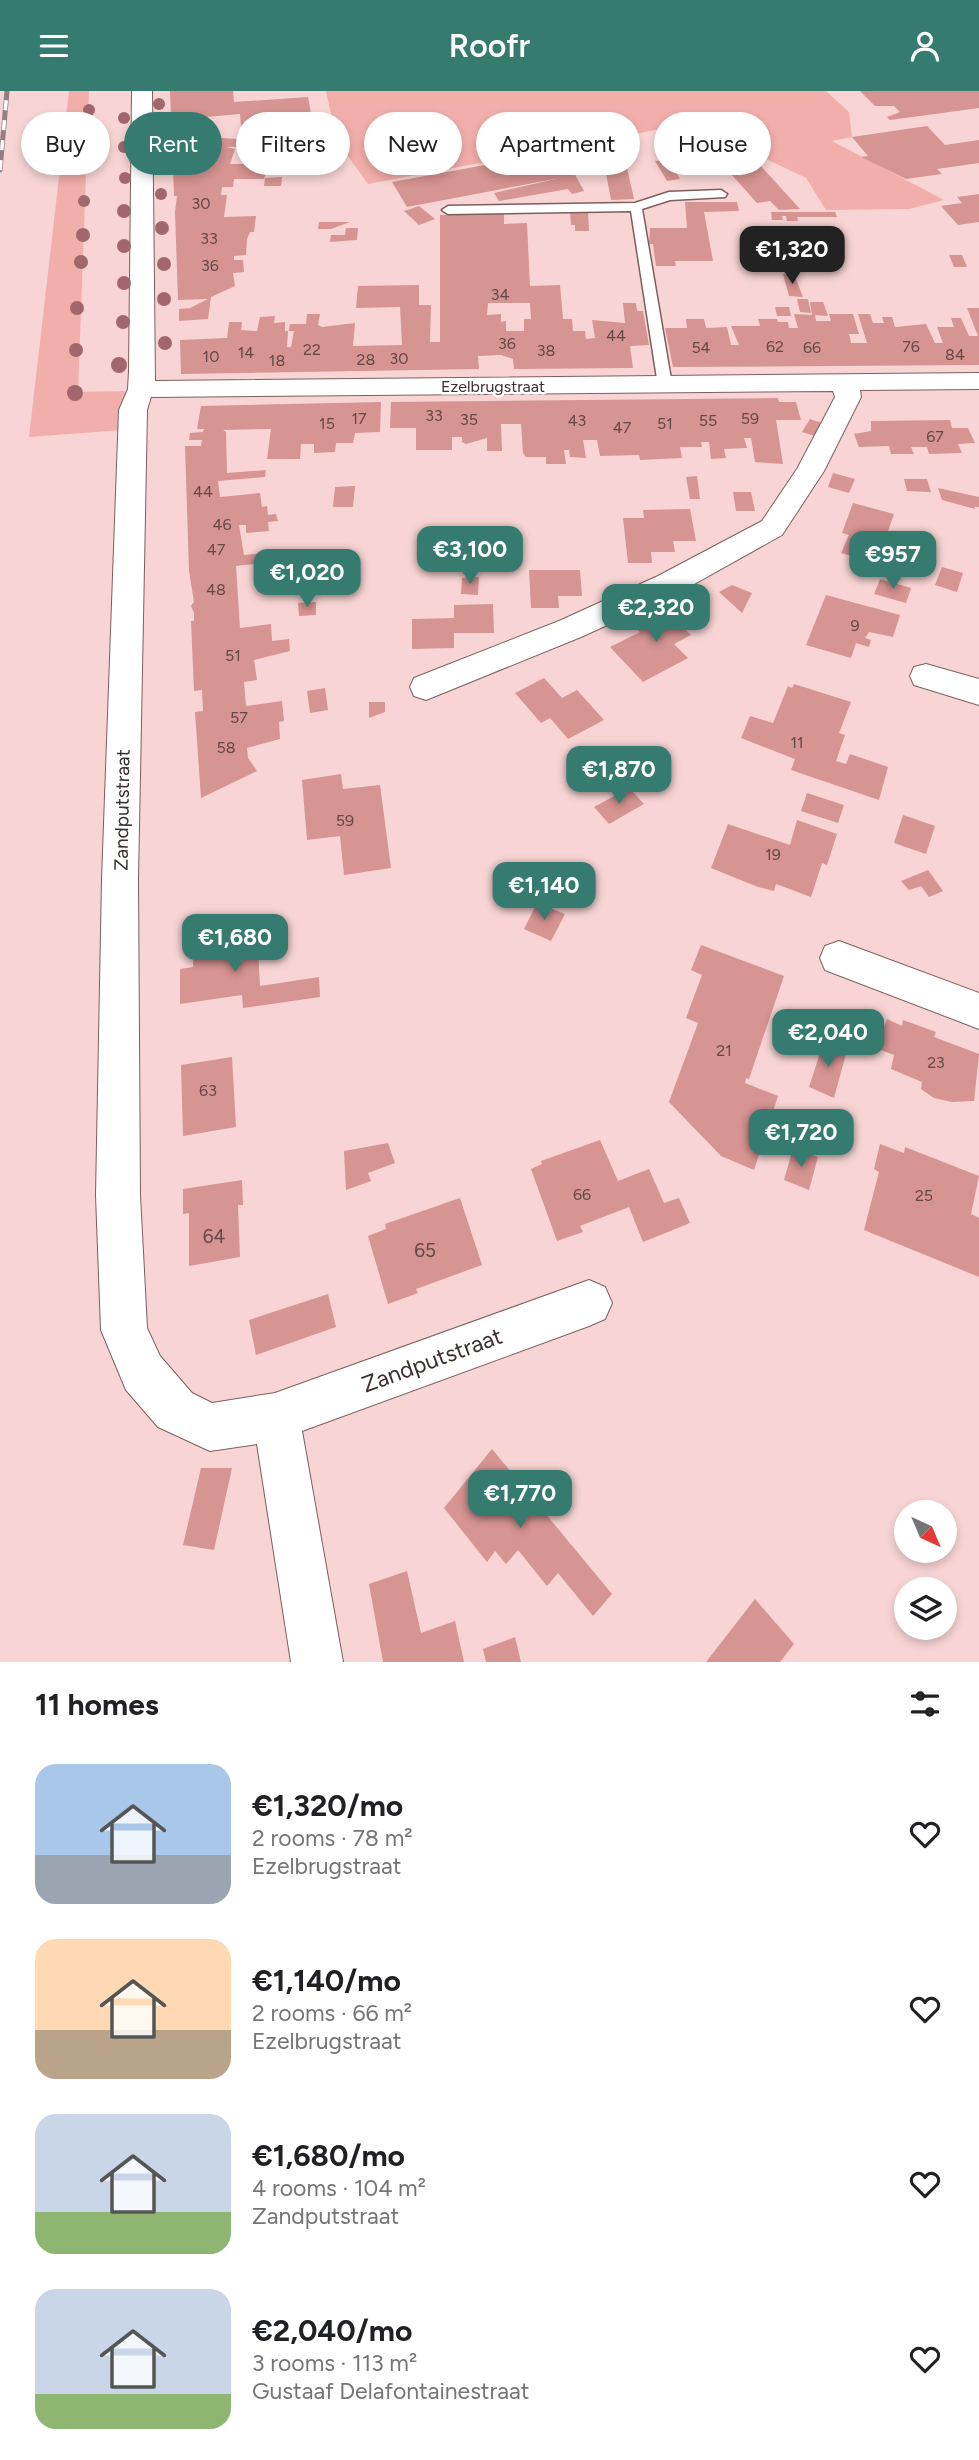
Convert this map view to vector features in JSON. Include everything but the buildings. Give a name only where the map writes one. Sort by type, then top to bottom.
[{"type":"street","name":"Zandputstraat","points":[[142,91],[141,389],[133,409],[120,879],[118,1195],[124,1330],[143,1373],[176,1410],[210,1427],[275,1417],[589,1303]]},
{"type":"street","name":"Ezelbrugstraat","points":[[141,389],[979,380]]},
{"type":"street","points":[[426,687],[570,629],[669,584],[772,528],[810,471],[848,397],[845,382]]},
{"type":"street","points":[[926,676],[979,692]]},
{"type":"street","points":[[838,958],[979,1010]]},
{"type":"street","points":[[275,1417],[283,1451],[317,1662]]},
{"type":"lane","points":[[448,210],[636,207],[669,195],[721,194]]},
{"type":"lane","points":[[636,207],[664,385]]},
{"type":"shaded area","points":[[69,91],[89,91],[88,112],[67,112]]},
{"type":"shaded area","points":[[326,91],[826,91],[849,112],[852,137],[832,141],[944,200],[909,209],[826,210],[806,178],[771,161],[771,112],[654,112],[654,130],[640,133],[640,112],[476,112],[476,164],[462,166],[462,112],[364,112],[364,175],[416,175],[368,184],[350,159],[350,112],[331,112]]},
{"type":"shaded area","points":[[59,175],[86,175],[78,392],[125,391],[122,430],[29,437]]},
{"type":"railway","points":[[0,170],[7,91]]}]
